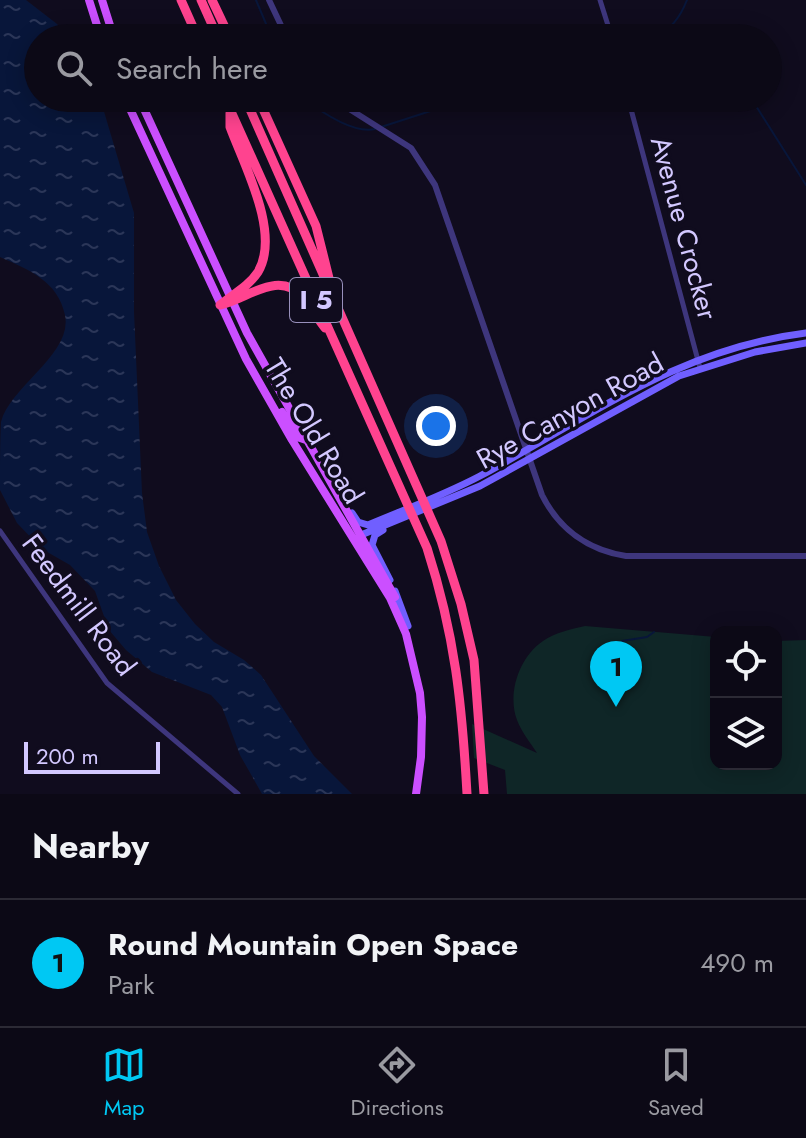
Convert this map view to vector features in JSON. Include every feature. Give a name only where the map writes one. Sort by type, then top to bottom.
[{"type":"highway","points":[[181,0],[192,24]]},
{"type":"highway","points":[[201,0],[212,24]]},
{"type":"highway","points":[[212,0],[223,24]]},
{"type":"highway","points":[[230,112],[230,127],[260,210],[266,238],[264,256],[257,272],[231,300]]},
{"type":"highway","name":"I 5","points":[[231,112],[421,533],[450,627],[463,721],[467,794]]},
{"type":"highway","name":"I 5","points":[[251,112],[436,527],[470,642],[484,794]]},
{"type":"highway","points":[[264,112],[316,226],[329,270],[330,285]]},
{"type":"highway","points":[[220,305],[267,286],[287,286],[305,299],[335,340]]},
{"type":"main road","points":[[89,0],[97,24]]},
{"type":"main road","points":[[102,0],[110,24]]},
{"type":"main road","name":"The Old Road","points":[[131,112],[255,375],[397,602],[408,626],[418,659],[424,714],[426,762],[418,794]]},
{"type":"main road","name":"The Old Road","points":[[145,112],[231,300],[285,405],[344,506],[390,598],[413,657],[424,714]]},
{"type":"main road","name":"Rye Canyon Road","points":[[344,506],[358,522],[368,525],[465,483],[655,377],[698,358],[748,343],[806,333]]},
{"type":"main road","name":"Rye Canyon Road","points":[[357,537],[480,486],[656,388],[700,368],[761,350],[806,343]]},
{"type":"main road","points":[[255,375],[266,383],[278,403],[285,405]]},
{"type":"main road","points":[[274,408],[281,410],[297,437],[306,440]]},
{"type":"main road","name":"Rye Canyon Road","points":[[357,537],[463,489],[465,483]]},
{"type":"main road","points":[[408,626],[392,584],[374,552],[373,538],[379,532],[443,501]]},
{"type":"street","points":[[269,0],[280,24]]},
{"type":"street","points":[[600,0],[608,24]]},
{"type":"street","points":[[354,112],[411,148],[435,185],[542,495],[573,535],[605,552],[637,557],[806,556]]},
{"type":"street","name":"Avenue Crocker","points":[[632,112],[700,368]]},
{"type":"street","name":"Feedmill Road","points":[[0,531],[107,683],[238,794]]},
{"type":"green space","points":[[585,626],[710,636],[710,770],[782,770],[782,641],[806,640],[806,794],[507,794],[505,770],[474,758],[472,724],[537,753],[517,720],[513,699],[517,677],[527,656],[543,641]]},
{"type":"water","points":[[0,0],[26,0],[57,24],[24,24],[24,112],[104,112],[134,213],[134,312],[142,493],[147,532],[159,566],[176,600],[195,624],[214,642],[244,660],[261,675],[314,756],[352,794],[262,794],[240,755],[222,707],[211,695],[152,672],[126,650],[109,630],[95,591],[70,565],[42,549],[17,523],[0,490],[1,422],[16,396],[60,343],[65,329],[65,315],[56,293],[49,285],[0,257]]},
{"type":"waterway","points":[[256,0],[266,24]]},
{"type":"waterway","points":[[672,24],[687,0]]},
{"type":"waterway","points":[[323,112],[347,125],[375,129]]},
{"type":"waterway","points":[[381,127],[428,112]]},
{"type":"waterway","points":[[760,112],[806,185]]},
{"type":"waterway","points":[[622,641],[647,637],[654,632]]},
{"type":"place","name":"Round Mountain Open Space","points":[[616,707]]}]
